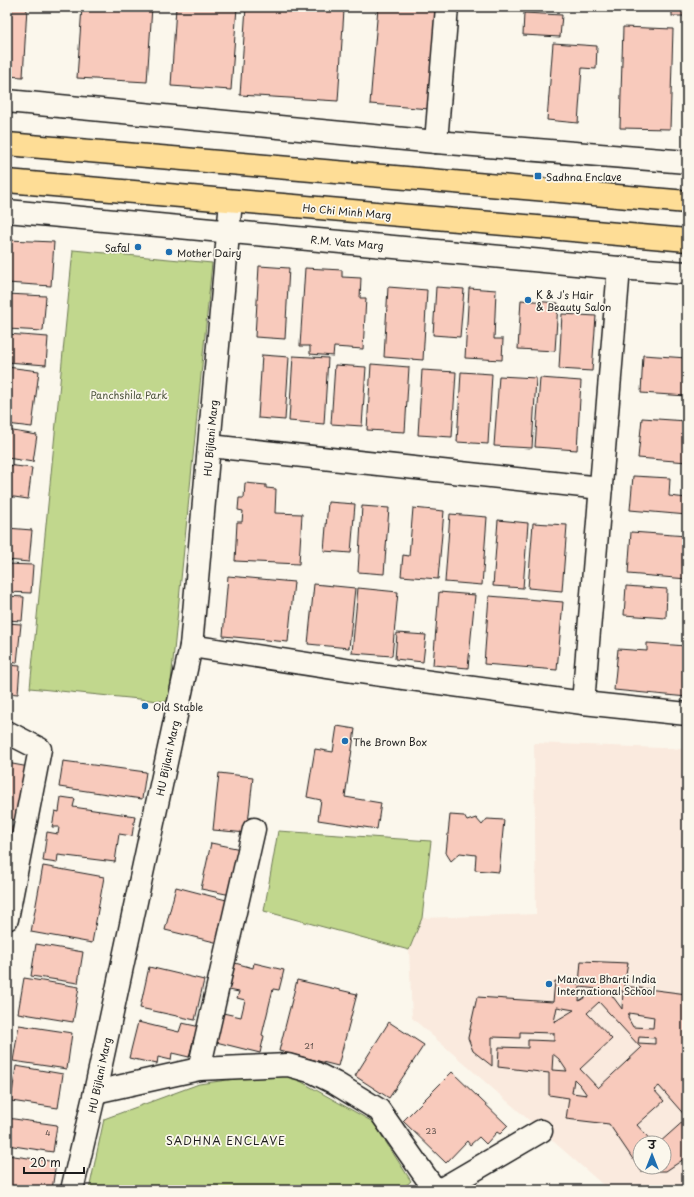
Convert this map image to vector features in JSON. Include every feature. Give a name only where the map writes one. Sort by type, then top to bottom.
[{"type":"main road","points":[[7,144],[687,202]]},
{"type":"main road","name":"Ho Chi Minh Marg","points":[[7,181],[687,240]]},
{"type":"street","points":[[436,142],[447,7]]},
{"type":"street","points":[[7,102],[436,142],[687,162]]},
{"type":"street","name":"HU Bijlani Marg","points":[[72,1190],[95,1092],[191,646],[231,201]]},
{"type":"street","name":"R.M. Vats Marg","points":[[7,211],[687,273]]},
{"type":"street","points":[[583,703],[619,268]]},
{"type":"street","points":[[210,446],[601,488]]},
{"type":"street","points":[[191,646],[359,672],[583,703],[687,714]]},
{"type":"street","points":[[7,732],[40,749],[7,920]]},
{"type":"street","points":[[199,1069],[254,829]]},
{"type":"street","points":[[95,1092],[199,1069],[288,1065],[313,1072],[335,1082],[379,1110],[435,1190]]},
{"type":"street","points":[[440,1190],[541,1131]]},
{"type":"shaded area","name":"Manava Bharti India International School","points":[[534,743],[687,749],[687,1190],[609,1190],[412,1018],[409,950],[422,918],[536,914]]},
{"type":"green space","name":"Panchshila Park","points":[[73,250],[212,263],[169,702],[30,688]]},
{"type":"green space","points":[[278,831],[431,841],[422,918],[409,950],[264,911]]},
{"type":"green space","points":[[284,1072],[373,1122],[411,1181],[401,1190],[89,1190],[104,1119],[199,1084]]},
{"type":"building","points":[[7,7],[27,7],[23,77],[7,76]]},
{"type":"building","points":[[82,7],[152,7],[147,82],[77,78]]},
{"type":"building","points":[[176,7],[237,7],[231,90],[171,86]]},
{"type":"building","points":[[246,7],[298,7],[344,10],[338,101],[240,95]]},
{"type":"building","points":[[378,7],[437,9],[429,109],[370,104]]},
{"type":"building","points":[[672,7],[687,7],[687,16],[672,16]]},
{"type":"building","points":[[524,13],[562,15],[560,37],[523,35]]},
{"type":"building","points":[[623,27],[673,29],[670,129],[620,128]]},
{"type":"building","points":[[553,43],[597,46],[596,69],[582,68],[578,123],[547,120]]},
{"type":"building","points":[[8,240],[54,242],[51,286],[7,283]]},
{"type":"building","points":[[259,266],[289,268],[285,339],[255,337]]},
{"type":"building","points":[[305,268],[342,270],[342,277],[361,278],[360,298],[366,298],[363,349],[334,347],[333,356],[310,354],[310,346],[300,346]]},
{"type":"building","points":[[388,287],[427,290],[423,360],[384,357]]},
{"type":"building","points":[[436,287],[464,289],[460,337],[433,335]]},
{"type":"building","points":[[469,288],[496,290],[494,339],[503,339],[502,360],[465,358]]},
{"type":"building","points":[[7,294],[46,296],[43,331],[7,329]]},
{"type":"building","points":[[521,300],[558,303],[555,351],[518,349]]},
{"type":"building","points":[[562,314],[596,316],[592,371],[559,369]]},
{"type":"building","points":[[7,334],[48,337],[46,365],[7,362]]},
{"type":"building","points":[[262,355],[289,357],[285,420],[258,418]]},
{"type":"building","points":[[643,355],[687,358],[687,396],[641,393]]},
{"type":"building","points":[[293,356],[328,358],[324,424],[289,421]]},
{"type":"building","points":[[371,364],[409,367],[405,432],[367,430]]},
{"type":"building","points":[[335,365],[366,367],[362,426],[331,424]]},
{"type":"building","points":[[7,367],[39,371],[32,427],[7,424]]},
{"type":"building","points":[[422,370],[456,372],[452,437],[418,435]]},
{"type":"building","points":[[461,372],[492,374],[488,444],[457,442]]},
{"type":"building","points":[[499,376],[536,378],[532,448],[494,446]]},
{"type":"building","points":[[540,378],[581,381],[577,450],[535,447]]},
{"type":"building","points":[[642,418],[687,421],[687,462],[638,458]]},
{"type":"building","points":[[7,430],[37,435],[33,462],[7,458]]},
{"type":"building","points":[[7,465],[32,468],[28,499],[7,496]]},
{"type":"building","points":[[633,476],[670,478],[669,496],[687,498],[687,515],[630,510]]},
{"type":"building","points":[[245,483],[266,485],[266,488],[276,489],[275,513],[302,514],[299,564],[235,561],[237,522],[242,522],[243,511],[238,510],[239,498],[244,498]]},
{"type":"building","points":[[328,502],[355,504],[351,553],[324,551]]},
{"type":"building","points":[[362,506],[389,508],[384,574],[358,572]]},
{"type":"building","points":[[413,508],[444,511],[438,579],[401,576],[403,555],[409,556]]},
{"type":"building","points":[[450,514],[487,517],[482,585],[445,582]]},
{"type":"building","points":[[498,520],[528,523],[523,588],[493,586]]},
{"type":"building","points":[[533,523],[567,525],[562,591],[528,588]]},
{"type":"building","points":[[7,528],[32,530],[29,562],[7,560]]},
{"type":"building","points":[[631,532],[687,536],[687,579],[628,574]]},
{"type":"building","points":[[7,564],[33,565],[31,593],[7,592]]},
{"type":"building","points":[[228,576],[294,582],[288,642],[223,636]]},
{"type":"building","points":[[314,584],[355,588],[349,648],[308,644]]},
{"type":"building","points":[[626,586],[667,589],[666,618],[624,615]]},
{"type":"building","points":[[358,588],[398,592],[392,656],[352,653]]},
{"type":"building","points":[[439,592],[475,595],[468,668],[433,665]]},
{"type":"building","points":[[7,596],[24,597],[22,621],[7,620]]},
{"type":"building","points":[[489,596],[563,602],[557,670],[484,664]]},
{"type":"building","points":[[7,623],[21,624],[17,663],[7,662]]},
{"type":"building","points":[[397,633],[426,635],[423,662],[395,659]]},
{"type":"building","points":[[647,643],[686,646],[687,697],[614,690],[618,649],[647,651]]},
{"type":"building","points":[[7,665],[20,666],[18,694],[7,693]]},
{"type":"building","points":[[337,726],[355,729],[345,797],[381,803],[377,829],[318,820],[321,800],[307,797],[315,749],[333,752]]},
{"type":"building","points":[[63,761],[146,772],[142,799],[59,787]]},
{"type":"building","points":[[7,763],[29,767],[19,821],[7,819]]},
{"type":"building","points":[[219,773],[253,777],[247,833],[213,830]]},
{"type":"building","points":[[61,797],[75,799],[73,807],[135,816],[132,836],[119,834],[115,862],[58,855],[57,863],[43,861],[47,832],[58,834],[59,827],[52,827],[55,811],[59,812]]},
{"type":"building","points":[[450,815],[464,816],[467,821],[476,818],[482,825],[487,819],[504,820],[499,872],[475,870],[476,855],[460,853],[451,861],[446,853]]},
{"type":"building","points":[[7,826],[16,827],[12,852],[7,851]]},
{"type":"building","points":[[211,843],[246,850],[236,896],[201,889]]},
{"type":"building","points":[[43,866],[104,877],[92,943],[31,932]]},
{"type":"building","points":[[176,887],[234,902],[223,944],[165,930]]},
{"type":"building","points":[[36,944],[83,952],[78,983],[31,976]]},
{"type":"building","points":[[581,961],[628,963],[624,986],[687,994],[687,1118],[659,1086],[654,1090],[664,1101],[637,1125],[646,1135],[632,1135],[632,1158],[609,1124],[566,1119],[569,1098],[549,1095],[549,1073],[498,1067],[499,1047],[528,1048],[528,1040],[554,1041],[554,1033],[520,1032],[520,1038],[492,1037],[492,1066],[473,1051],[468,1038],[477,997],[553,1002],[555,981],[579,984]],"holes":[[[580,987],[598,989],[579,1001]],[[608,990],[623,991],[622,1009]],[[599,1002],[641,1048],[598,1088],[580,1069],[612,1039],[587,1013]],[[557,1007],[574,1010],[554,1022]],[[629,1013],[654,1017],[653,1028],[633,1027],[628,1018]],[[639,1037],[655,1038],[655,1044],[638,1043]],[[553,1054],[559,1059],[567,1071],[552,1070]],[[574,1079],[587,1095],[572,1093]]]},
{"type":"building","points":[[235,963],[253,968],[254,963],[284,970],[279,990],[273,989],[262,1035],[264,1036],[260,1053],[216,1042],[223,1013],[241,1017],[245,1000],[237,998],[239,992],[229,990]]},
{"type":"building","points":[[149,967],[204,980],[195,1020],[140,1008]]},
{"type":"building","points":[[24,978],[79,987],[73,1022],[18,1013]]},
{"type":"building","points":[[297,980],[357,994],[338,1066],[279,1051]]},
{"type":"building","points":[[138,1022],[179,1032],[182,1023],[205,1028],[202,1039],[194,1037],[189,1057],[172,1053],[171,1060],[158,1057],[157,1064],[129,1058]]},
{"type":"building","points":[[389,1022],[424,1045],[389,1098],[355,1076]]},
{"type":"building","points":[[19,1025],[72,1033],[67,1069],[13,1061]]},
{"type":"building","points":[[16,1066],[63,1074],[58,1108],[11,1101]]},
{"type":"building","points":[[452,1072],[508,1126],[500,1134],[497,1132],[486,1144],[479,1137],[470,1145],[467,1141],[446,1163],[403,1121]]},
{"type":"building","points":[[7,1118],[57,1125],[53,1152],[7,1145]]},
{"type":"building","points":[[687,1118],[687,1157],[672,1167],[672,1135],[668,1135]]},
{"type":"building","points":[[7,1155],[56,1162],[52,1190],[7,1190]]},
{"type":"place","name":"Sadhna Enclave","points":[[538,176]]},
{"type":"place","name":"Safal","points":[[138,247]]},
{"type":"place","name":"Mother Dairy","points":[[169,252]]},
{"type":"place","name":"K & J's Hair & Beauty Salon","points":[[528,300]]},
{"type":"place","name":"Old Stable","points":[[145,706]]},
{"type":"place","name":"The Brown Box","points":[[345,741]]},
{"type":"place","name":"Manava Bharti India International School","points":[[549,984]]},
{"type":"district","name":"SADHNA ENCLAVE","points":[[226,1140]]}]
